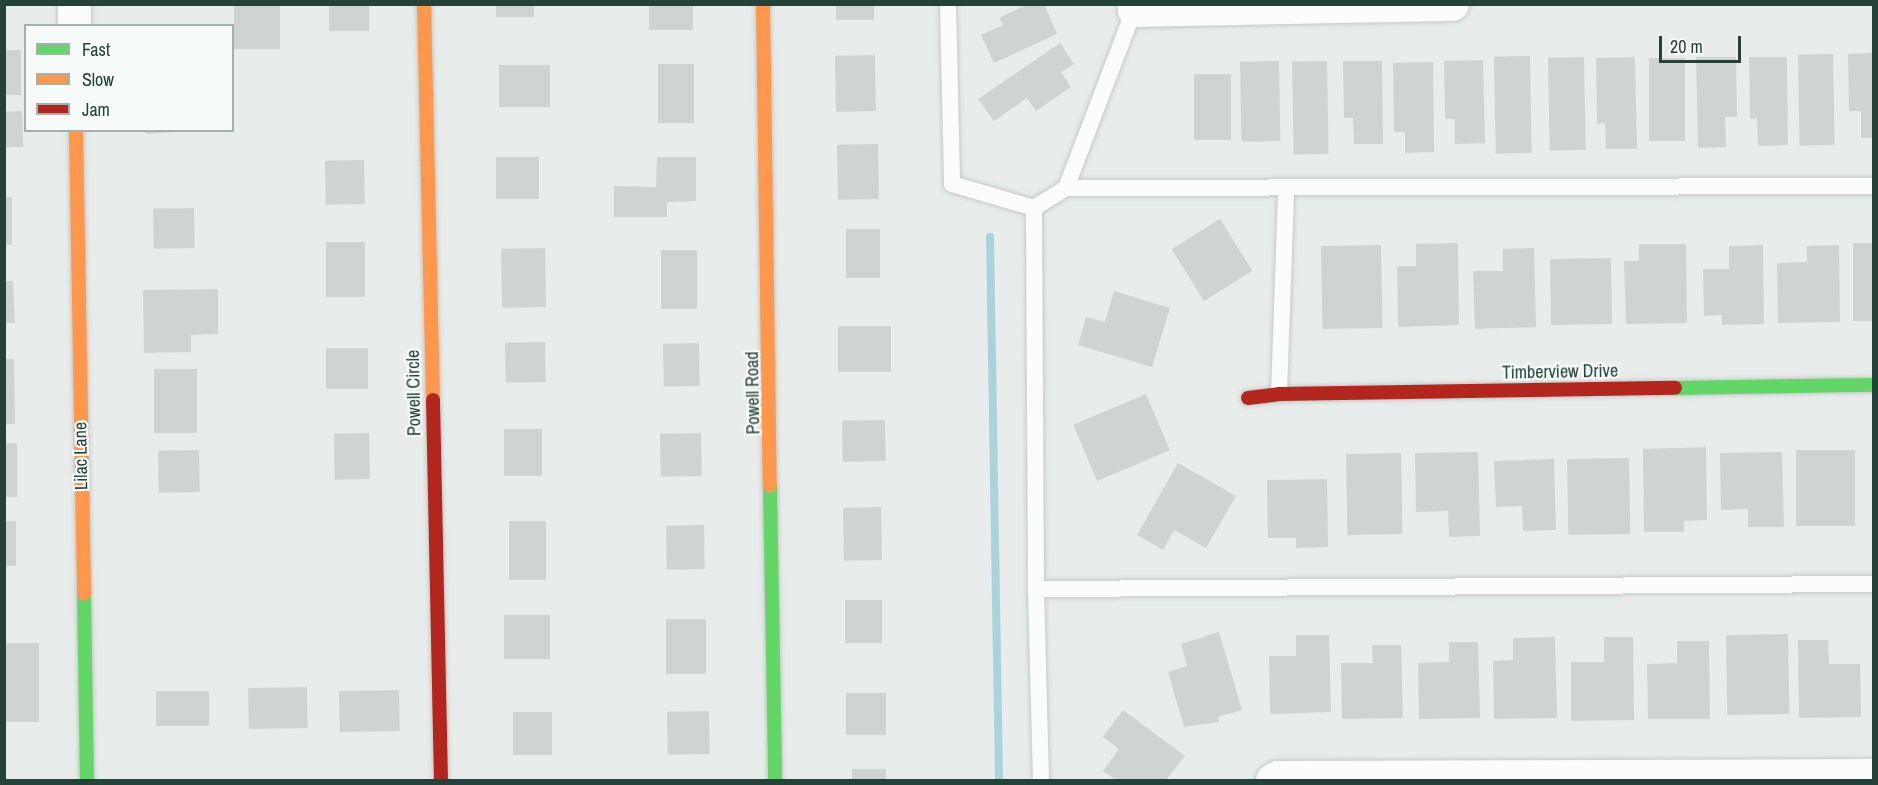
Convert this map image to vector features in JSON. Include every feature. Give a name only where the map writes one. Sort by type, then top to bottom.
[{"type":"street","points":[[74,4],[74,24]]},
{"type":"street","name":"Powell Circle","points":[[424,4],[441,780]]},
{"type":"street","name":"Powell Road","points":[[763,4],[775,780]]},
{"type":"street","points":[[1134,8],[1452,4]]},
{"type":"street","name":"Lilac Lane","points":[[76,132],[87,780]]},
{"type":"street","name":"Timberview Drive","points":[[1248,398],[1279,394],[1874,385]]},
{"type":"street","points":[[1272,780],[1874,775]]},
{"type":"lane","points":[[948,4],[952,184],[1034,208],[1066,188],[1286,190],[1874,186]]},
{"type":"lane","points":[[1066,188],[1134,8]]},
{"type":"lane","points":[[1279,394],[1286,190]]},
{"type":"lane","points":[[1034,208],[1036,590],[1041,780]]},
{"type":"lane","points":[[1036,590],[1874,584]]},
{"type":"building","points":[[329,4],[369,4],[369,31],[329,31]]},
{"type":"building","points":[[496,4],[534,4],[534,17],[496,17]]},
{"type":"building","points":[[649,4],[693,4],[693,30],[649,30]]},
{"type":"building","points":[[836,4],[874,4],[874,20],[836,20]]},
{"type":"building","points":[[1028,4],[1044,4],[1057,34],[994,63],[981,35],[1003,25],[999,18]]},
{"type":"building","points":[[234,6],[280,6],[280,49],[234,49]]},
{"type":"building","points":[[1060,43],[1074,64],[1061,72],[1071,87],[1036,111],[1027,98],[994,121],[978,99]]},
{"type":"building","points":[[4,50],[21,50],[21,95],[4,95]]},
{"type":"building","points":[[1874,53],[1874,138],[1861,138],[1861,111],[1849,111],[1848,54]]},
{"type":"building","points":[[1833,54],[1835,145],[1800,146],[1798,55]]},
{"type":"building","points":[[875,55],[876,111],[836,112],[835,56]]},
{"type":"building","points":[[1530,56],[1532,153],[1496,154],[1494,57]]},
{"type":"building","points":[[1584,57],[1586,150],[1550,151],[1548,58]]},
{"type":"building","points":[[1635,57],[1637,149],[1606,149],[1605,123],[1597,124],[1596,58]]},
{"type":"building","points":[[1696,57],[1736,57],[1737,117],[1725,117],[1726,147],[1698,148]]},
{"type":"building","points":[[1749,57],[1787,57],[1788,145],[1758,146],[1757,118],[1750,119]]},
{"type":"building","points":[[1649,58],[1685,58],[1685,141],[1649,141]]},
{"type":"building","points":[[1483,60],[1485,143],[1455,144],[1455,119],[1445,119],[1444,61]]},
{"type":"building","points":[[1279,61],[1280,141],[1241,142],[1240,62]]},
{"type":"building","points":[[1327,61],[1329,154],[1294,155],[1292,62]]},
{"type":"building","points":[[1343,61],[1382,61],[1383,144],[1354,144],[1353,118],[1344,118]]},
{"type":"building","points":[[1433,62],[1434,152],[1405,153],[1405,132],[1394,132],[1393,63]]},
{"type":"building","points":[[658,64],[694,64],[694,123],[658,123]]},
{"type":"building","points":[[499,65],[550,65],[550,107],[499,107]]},
{"type":"building","points":[[1194,74],[1231,74],[1231,140],[1194,140]]},
{"type":"building","points":[[22,111],[23,147],[5,148],[4,112]]},
{"type":"building","points":[[146,132],[174,132],[146,134]]},
{"type":"building","points":[[878,144],[879,199],[838,200],[837,145]]},
{"type":"building","points":[[496,157],[539,157],[539,199],[496,199]]},
{"type":"building","points":[[657,157],[696,157],[696,201],[667,202],[667,217],[614,217],[614,186],[656,187]]},
{"type":"building","points":[[364,160],[365,204],[326,205],[325,161]]},
{"type":"building","points":[[4,197],[12,197],[12,245],[4,245]]},
{"type":"building","points":[[194,208],[195,248],[154,249],[153,209]]},
{"type":"building","points":[[1220,219],[1252,271],[1204,301],[1172,249]]},
{"type":"building","points":[[846,229],[880,229],[880,278],[846,278]]},
{"type":"building","points":[[326,242],[365,242],[365,297],[326,297]]},
{"type":"building","points":[[1458,243],[1459,325],[1398,327],[1397,266],[1416,266],[1416,244]]},
{"type":"building","points":[[1853,243],[1874,243],[1874,321],[1853,321]]},
{"type":"building","points":[[1639,244],[1686,244],[1687,323],[1626,324],[1624,261],[1639,261]]},
{"type":"building","points":[[1381,245],[1382,328],[1322,329],[1321,246]]},
{"type":"building","points":[[1763,245],[1764,324],[1722,325],[1722,315],[1704,316],[1703,269],[1729,269],[1729,246]]},
{"type":"building","points":[[1839,245],[1840,322],[1778,323],[1777,263],[1807,262],[1807,246]]},
{"type":"building","points":[[545,248],[546,307],[502,308],[501,249]]},
{"type":"building","points":[[1534,248],[1536,327],[1475,329],[1473,271],[1503,271],[1503,249]]},
{"type":"building","points":[[661,250],[697,250],[697,309],[661,309]]},
{"type":"building","points":[[1611,258],[1612,324],[1551,325],[1550,259]]},
{"type":"building","points":[[5,281],[13,281],[15,323],[5,323]]},
{"type":"building","points":[[218,289],[218,334],[191,335],[191,352],[144,353],[143,290]]},
{"type":"building","points":[[1114,291],[1170,308],[1152,367],[1078,345],[1086,317],[1105,322]]},
{"type":"building","points":[[838,326],[891,326],[891,372],[838,372]]},
{"type":"building","points":[[545,342],[546,382],[506,383],[505,343]]},
{"type":"building","points":[[699,343],[700,386],[664,387],[663,344]]},
{"type":"building","points":[[326,348],[368,348],[368,389],[326,389]]},
{"type":"building","points":[[4,359],[14,359],[15,424],[5,424]]},
{"type":"building","points":[[154,369],[197,369],[197,433],[154,433]]},
{"type":"building","points":[[1146,394],[1170,450],[1097,481],[1073,425]]},
{"type":"building","points":[[885,420],[886,461],[843,462],[842,421]]},
{"type":"building","points":[[504,429],[542,429],[542,476],[504,476]]},
{"type":"building","points":[[369,433],[370,479],[335,480],[334,434]]},
{"type":"building","points":[[701,433],[702,476],[661,477],[660,434]]},
{"type":"building","points":[[4,443],[17,443],[17,497],[4,497]]},
{"type":"building","points":[[1706,447],[1707,520],[1684,521],[1684,532],[1644,532],[1643,449]]},
{"type":"building","points":[[199,450],[200,492],[159,493],[158,451]]},
{"type":"building","points":[[1796,450],[1855,450],[1855,526],[1796,526]]},
{"type":"building","points":[[1478,452],[1480,536],[1449,537],[1448,511],[1416,512],[1415,453]]},
{"type":"building","points":[[1782,452],[1784,527],[1748,527],[1748,509],[1721,510],[1720,453]]},
{"type":"building","points":[[1401,453],[1402,534],[1347,535],[1346,454]]},
{"type":"building","points":[[1629,458],[1630,534],[1568,535],[1567,459]]},
{"type":"building","points":[[1554,459],[1556,530],[1523,531],[1522,506],[1496,507],[1494,461]]},
{"type":"building","points":[[1178,463],[1236,496],[1206,548],[1174,530],[1163,550],[1137,535]]},
{"type":"building","points":[[1327,479],[1328,547],[1296,548],[1296,538],[1268,538],[1267,480]]},
{"type":"building","points":[[881,507],[882,560],[844,561],[843,508]]},
{"type":"building","points":[[4,521],[16,521],[16,566],[4,566]]},
{"type":"building","points":[[509,521],[546,521],[546,580],[509,580]]},
{"type":"building","points":[[704,525],[705,569],[667,570],[666,526]]},
{"type":"building","points":[[845,600],[882,600],[882,643],[845,643]]},
{"type":"building","points":[[504,615],[550,615],[550,659],[504,659]]},
{"type":"building","points":[[666,619],[706,619],[706,674],[666,674]]},
{"type":"building","points":[[1219,632],[1242,710],[1218,717],[1219,722],[1184,727],[1168,672],[1187,666],[1181,644]]},
{"type":"building","points":[[1788,634],[1789,714],[1727,715],[1726,635]]},
{"type":"building","points":[[1296,635],[1329,635],[1331,712],[1270,714],[1269,656],[1296,656]]},
{"type":"building","points":[[1555,637],[1557,718],[1494,719],[1493,661],[1513,660],[1513,638]]},
{"type":"building","points":[[1604,637],[1633,637],[1634,720],[1571,721],[1571,662],[1604,662]]},
{"type":"building","points":[[1798,640],[1828,640],[1829,664],[1860,664],[1861,717],[1799,718]]},
{"type":"building","points":[[1677,641],[1709,641],[1710,719],[1648,719],[1647,664],[1677,663]]},
{"type":"building","points":[[1449,642],[1478,642],[1480,718],[1419,719],[1418,663],[1449,662]]},
{"type":"building","points":[[4,643],[39,643],[39,722],[4,722]]},
{"type":"building","points":[[1372,645],[1401,645],[1403,718],[1342,719],[1341,663],[1373,663]]},
{"type":"building","points":[[307,687],[308,728],[249,729],[248,688]]},
{"type":"building","points":[[399,690],[400,731],[340,732],[339,691]]},
{"type":"building","points":[[156,691],[209,691],[209,726],[156,726]]},
{"type":"building","points":[[846,693],[886,693],[886,735],[846,735]]},
{"type":"building","points":[[1123,710],[1185,756],[1166,780],[1116,780],[1103,771],[1119,749],[1103,737]]},
{"type":"building","points":[[709,711],[710,754],[668,755],[667,712]]},
{"type":"building","points":[[513,712],[552,712],[552,755],[513,755]]},
{"type":"building","points":[[852,769],[886,769],[886,780],[852,780]]},
{"type":"waterway","points":[[990,237],[999,780]]},
{"type":"traffic: fast","points":[[1675,388],[1874,385]]},
{"type":"traffic: fast","points":[[770,486],[775,780]]},
{"type":"traffic: fast","points":[[84,594],[87,780]]},
{"type":"traffic: slow","points":[[424,4],[433,400]]},
{"type":"traffic: slow","points":[[763,4],[770,486]]},
{"type":"traffic: slow","points":[[76,132],[84,594]]},
{"type":"traffic: jam","points":[[1248,398],[1279,394],[1675,388]]},
{"type":"traffic: jam","points":[[433,400],[441,780]]}]
